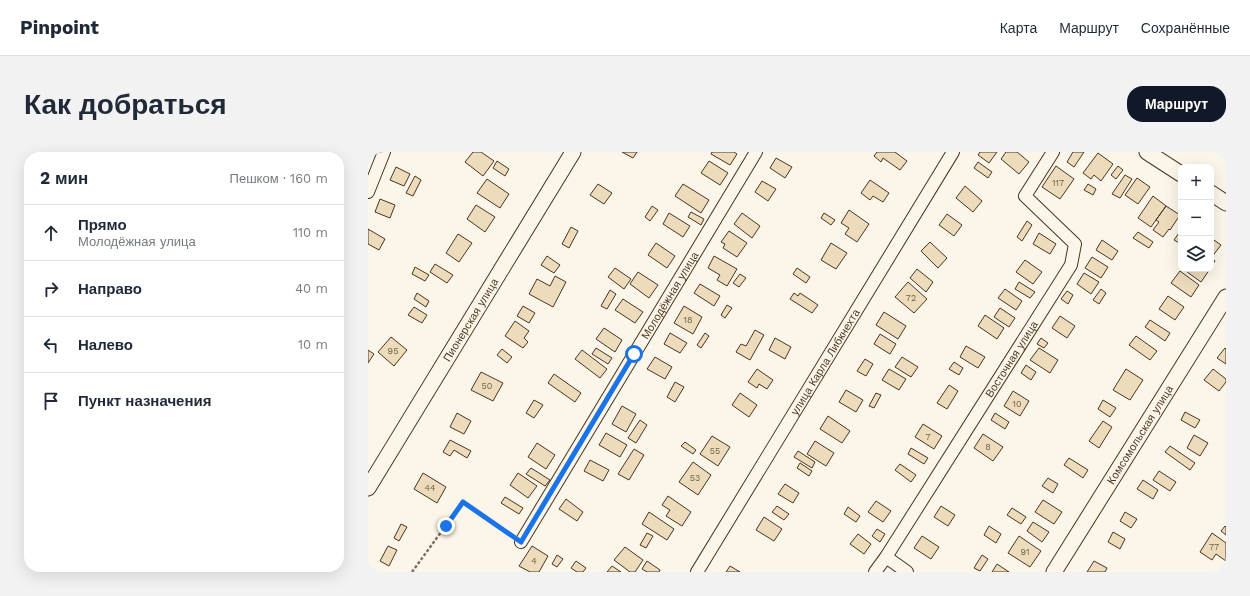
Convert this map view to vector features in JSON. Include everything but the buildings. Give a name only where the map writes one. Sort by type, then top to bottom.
[{"type":"street","points":[[368,192],[384,152]]},
{"type":"street","name":"Пионерская улица","points":[[368,488],[573,152]]},
{"type":"street","name":"Молодёжная улица","points":[[521,542],[756,152]]},
{"type":"street","name":"улица Карла Либкнехта","points":[[697,572],[953,152]]},
{"type":"street","name":"Восточная улица","points":[[875,572],[1071,265],[1074,244],[1025,196],[1053,152]]},
{"type":"street","points":[[1147,152],[1178,172]]},
{"type":"street","points":[[1214,195],[1226,203]]},
{"type":"street","name":"Комсомольская улица","points":[[1054,572],[1226,297]]},
{"type":"street","points":[[886,557],[908,572]]},
{"type":"path","points":[[412,572],[463,502],[521,542]]},
{"type":"route","points":[[446,526],[463,502],[521,542],[634,354]]}]
